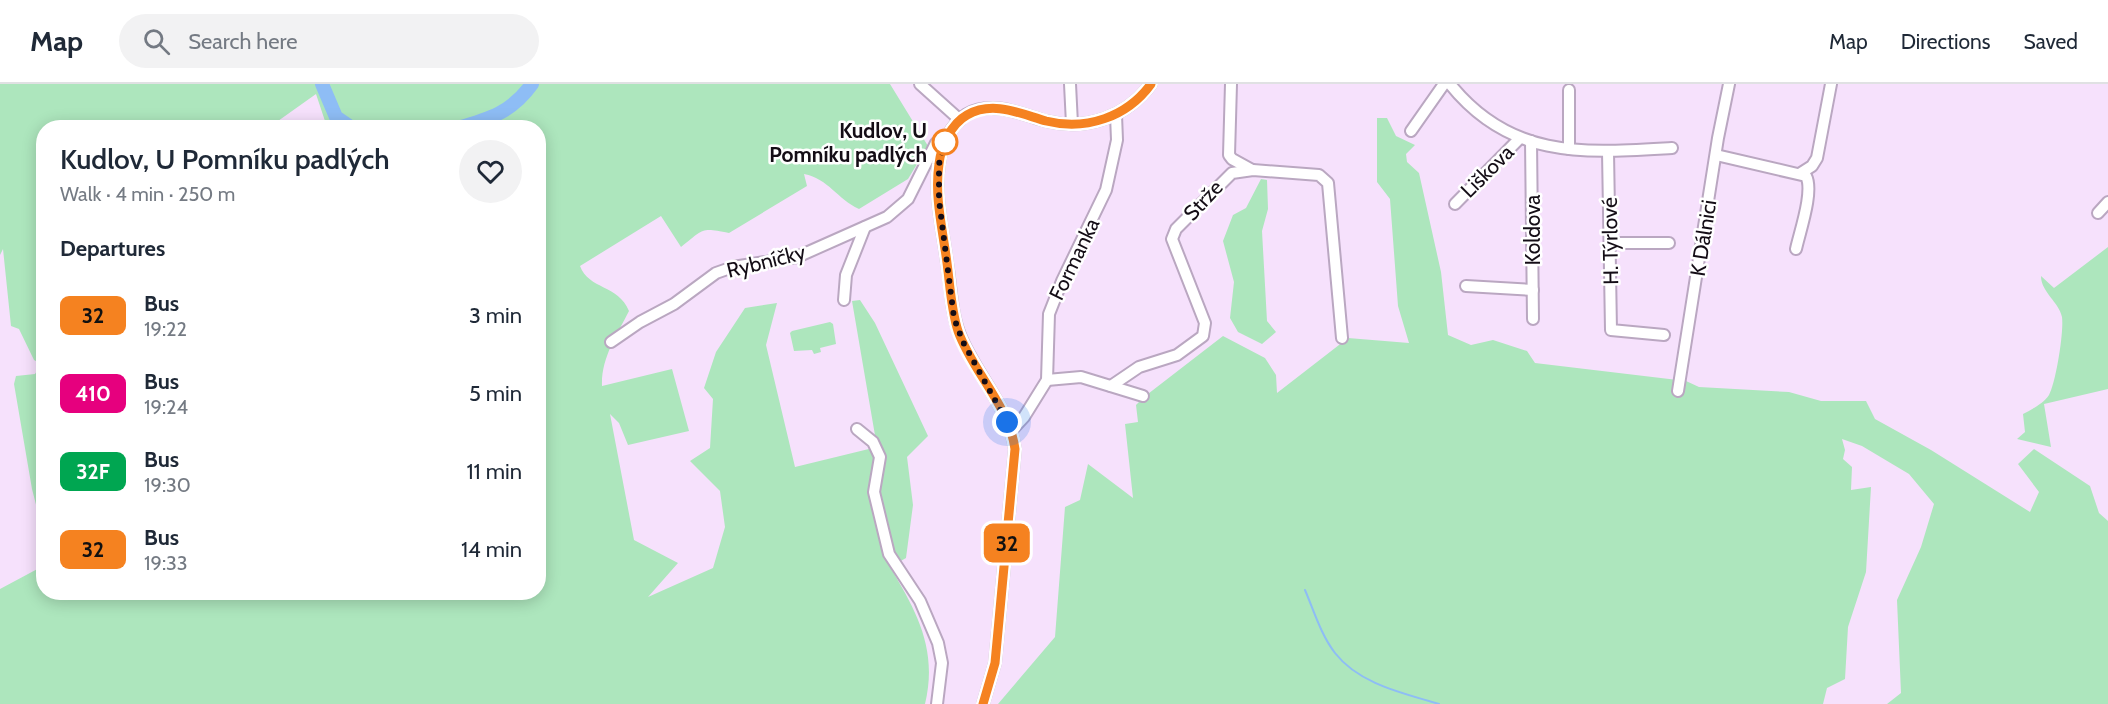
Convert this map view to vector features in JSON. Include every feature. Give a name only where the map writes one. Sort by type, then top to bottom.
[{"type":"street","points":[[920,84],[960,120]]},
{"type":"street","points":[[927,84],[932,95]]},
{"type":"street","points":[[1070,84],[1072,124]]},
{"type":"street","points":[[983,704],[995,663],[1015,457],[1011,431],[963,342],[954,318],[938,172],[946,141],[960,120],[973,112],[991,108],[1011,110],[1049,122],[1072,124],[1095,122],[1116,115],[1136,102],[1151,84]]},
{"type":"street","points":[[1231,84],[1229,155],[1232,159],[1253,170]]},
{"type":"street","points":[[1411,131],[1444,84]]},
{"type":"street","points":[[1450,84],[1491,125],[1520,138],[1569,149],[1608,152],[1672,148]]},
{"type":"street","name":"K Dálnici","points":[[1677,392],[1729,84]]},
{"type":"street","points":[[1801,173],[1812,166],[1817,158],[1831,84]]},
{"type":"street","points":[[1569,90],[1569,149]]},
{"type":"street","name":"Formanka","points":[[1047,380],[1049,314],[1062,281],[1106,190],[1117,140],[1116,115]]},
{"type":"street","name":"Liškova","points":[[1455,204],[1520,138]]},
{"type":"street","name":"Rybníčky","points":[[611,342],[633,326],[674,304],[716,273],[733,267],[796,257],[899,209],[915,187],[936,142],[946,141]]},
{"type":"street","name":"Koldova","points":[[1531,141],[1533,320]]},
{"type":"street","name":"H. Týrlové","points":[[1608,152],[1611,330],[1664,334]]},
{"type":"street","points":[[1716,155],[1801,173],[1810,182],[1797,249]]},
{"type":"street","name":"Strže","points":[[1111,386],[1139,367],[1177,355],[1203,336],[1205,323],[1173,244],[1173,234],[1229,174],[1253,170],[1319,175],[1328,183],[1342,338]]},
{"type":"street","points":[[2098,213],[2108,202]]},
{"type":"street","points":[[844,300],[846,275],[865,226]]},
{"type":"street","points":[[1611,243],[1669,243]]},
{"type":"street","points":[[1466,286],[1533,290]]},
{"type":"street","points":[[1011,431],[1024,417],[1047,380],[1074,375],[1143,396]]},
{"type":"street","points":[[857,429],[873,442],[880,457],[874,492],[889,554],[920,601],[938,643],[942,663],[937,704]]},
{"type":"green space","points":[[0,84],[890,84],[928,146],[908,179],[859,209],[820,180],[804,174],[807,186],[729,233],[703,231],[681,247],[661,216],[580,266],[590,279],[618,296],[629,311],[607,356],[602,386],[672,369],[689,431],[628,445],[619,423],[610,414],[634,540],[678,563],[648,597],[713,568],[725,527],[720,491],[690,461],[710,448],[713,399],[704,388],[716,352],[745,308],[777,303],[766,345],[795,467],[877,447],[852,301],[860,300],[875,323],[928,436],[907,457],[913,505],[906,558],[890,567],[909,600],[923,632],[929,666],[925,704],[0,704],[0,589],[36,570],[36,600],[546,600],[546,120],[325,120],[316,94],[279,120],[36,120],[36,361],[19,329],[11,326],[3,249],[0,255]]},
{"type":"green space","points":[[1377,118],[1387,118],[1396,136],[1415,145],[1406,154],[1407,162],[1419,173],[1441,272],[1448,335],[1471,345],[1493,340],[1527,351],[1535,363],[1686,381],[1699,387],[1789,392],[1821,401],[1866,401],[1875,419],[1931,450],[2030,512],[2039,492],[2018,464],[2034,449],[2090,486],[2099,513],[2108,521],[2108,704],[1887,704],[1901,693],[1897,600],[1921,547],[1934,504],[1909,474],[1862,446],[1842,439],[1845,450],[1843,459],[1852,467],[1851,490],[1871,487],[1866,572],[1848,627],[1845,679],[1827,688],[1823,704],[998,704],[1055,637],[1065,507],[1080,500],[1088,464],[1133,498],[1125,424],[1138,422],[1136,405],[1144,397],[1223,336],[1265,358],[1276,375],[1277,393],[1348,338],[1409,343],[1398,306],[1390,199],[1377,182]]},
{"type":"green space","points":[[1261,179],[1267,180],[1268,209],[1262,231],[1267,321],[1276,332],[1262,344],[1238,332],[1230,318],[1234,282],[1223,241],[1233,215],[1246,208]]},
{"type":"green space","points":[[2108,247],[2108,389],[2044,404],[2051,447],[2017,439],[2025,432],[2023,414],[2041,404],[2049,395],[2059,357],[2062,317],[2044,287],[2041,276],[2054,288]]},
{"type":"green space","points":[[830,322],[833,324],[836,344],[820,348],[821,352],[814,354],[812,350],[794,351],[790,333],[792,331]]},
{"type":"green space","points":[[36,372],[36,505],[14,384],[16,376]]},
{"type":"waterway","points":[[322,84],[336,117],[340,120]]},
{"type":"waterway","points":[[482,120],[508,108],[532,84]]},
{"type":"waterway","points":[[1305,590],[1326,639],[1345,664],[1382,686],[1439,704]]},
{"type":"bus line","name":"32","points":[[983,704],[995,663],[1015,449],[1007,422],[963,342],[954,318],[939,200],[938,172],[942,148],[952,129],[960,120],[985,108],[1011,110],[1049,122],[1072,124],[1095,122],[1126,109],[1136,102],[1151,84]]},
{"type":"place","name":"Kudlov, U Pomníku padlých","points":[[945,142]]},
{"type":"route","points":[[945,142],[938,172],[939,200],[954,318],[963,342],[1007,422]]}]
